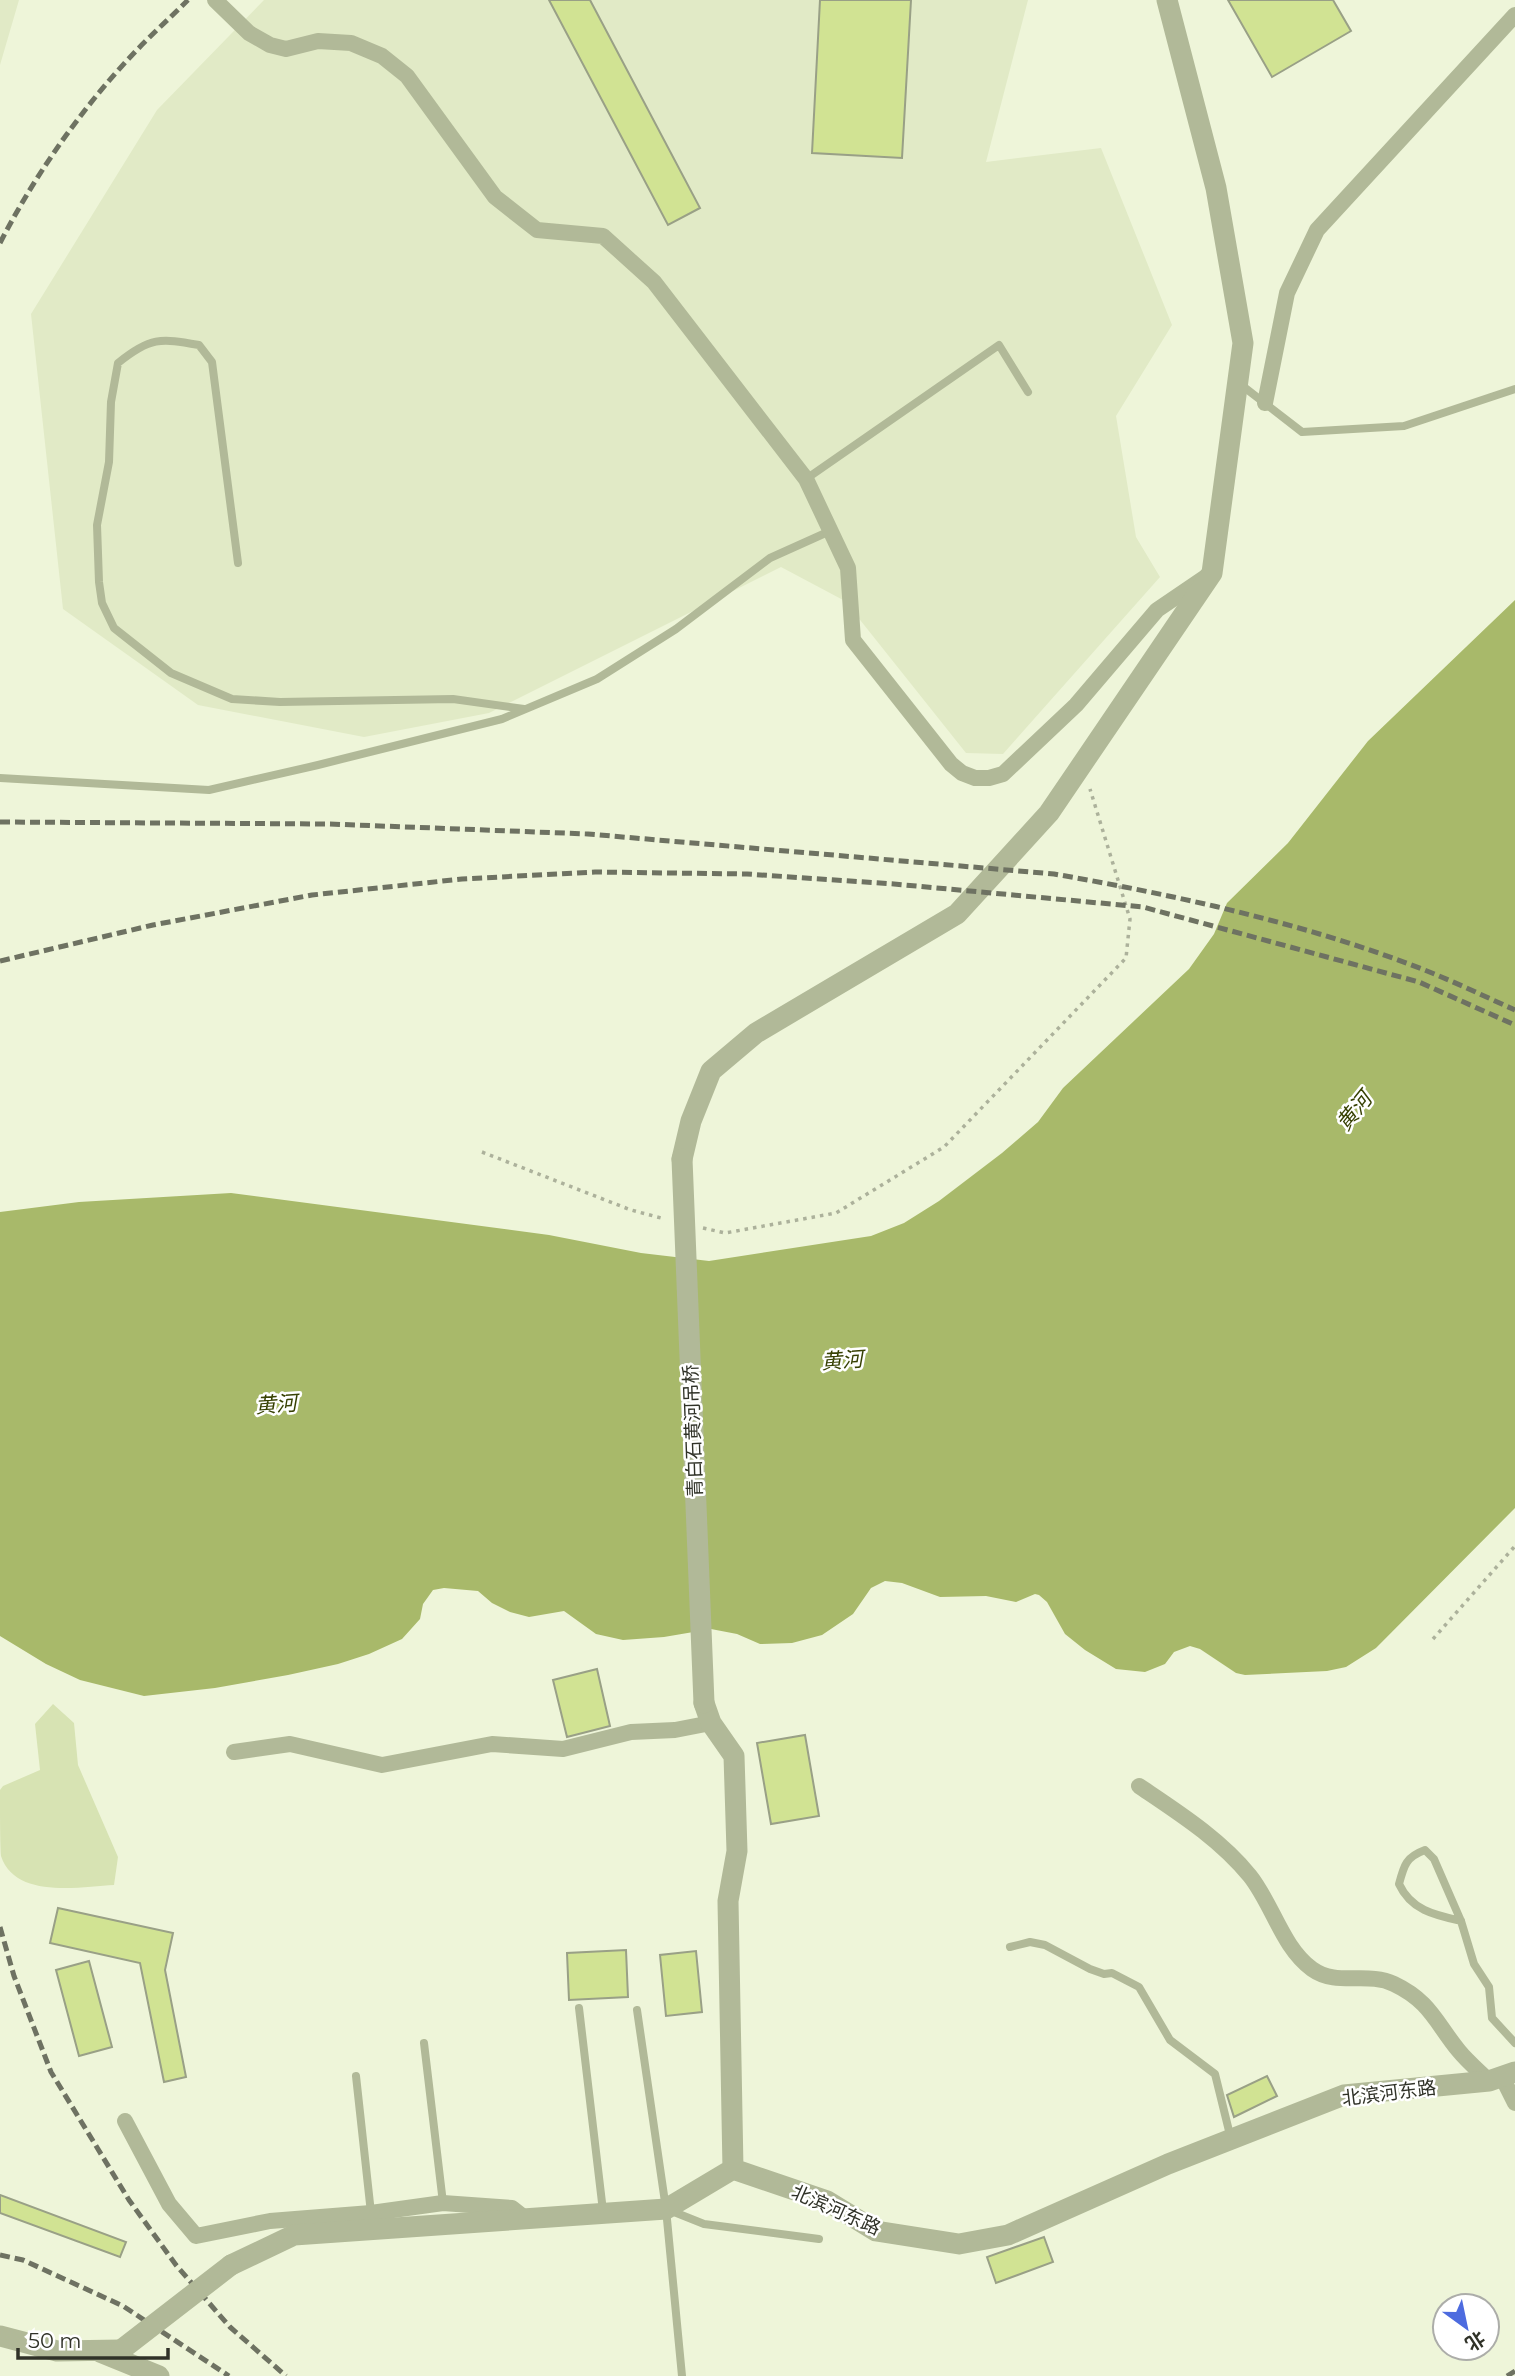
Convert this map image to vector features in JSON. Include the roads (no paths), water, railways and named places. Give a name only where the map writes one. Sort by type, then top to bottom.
[{"type":"street","points":[[215,0],[249,33],[270,45],[286,49],[318,41],[351,43],[382,56],[407,76],[495,197],[537,230],[603,236],[653,282],[806,480],[848,568],[853,640],[951,764],[962,773],[975,778],[996,776],[1014,766],[1076,705],[1157,610],[1212,573],[1243,343],[1216,188],[1167,0]]},
{"type":"street","points":[[1265,403],[1287,293],[1317,230],[1515,15]]},
{"type":"street","name":"青白石黄河吊桥","points":[[707,1713],[682,1158],[691,1121],[711,1071],[756,1034],[957,914],[1048,813],[1212,573]]},
{"type":"street","points":[[0,2336],[57,2351],[121,2350],[231,2265],[294,2235],[666,2209],[733,2169],[728,1901],[737,1852],[734,1756],[707,1713],[675,1730],[631,1732],[564,1749],[492,1744],[382,1765],[290,1744],[234,1752]]},
{"type":"street","points":[[1139,1786],[1208,1833],[1251,1877],[1290,1946],[1312,1969],[1334,1979],[1363,1976],[1391,1982],[1416,1996],[1436,2017],[1458,2050],[1502,2077],[1515,2103]]},
{"type":"street","name":"北滨河东路","points":[[733,2169],[827,2201],[876,2231],[959,2244],[1008,2235],[1168,2164],[1344,2095],[1502,2077]]},
{"type":"street","points":[[125,2121],[169,2204],[197,2236],[270,2221],[371,2213],[443,2203],[512,2208],[526,2219]]},
{"type":"street","points":[[95,2350],[159,2376]]},
{"type":"lane","points":[[238,563],[212,362],[199,345],[166,339],[139,346],[118,363],[111,402],[109,462],[97,524],[102,603],[114,628],[171,673],[232,699],[280,702],[453,699],[524,709]]},
{"type":"lane","points":[[806,480],[999,345],[1028,392]]},
{"type":"lane","points":[[1238,382],[1302,432],[1404,426],[1515,389]]},
{"type":"lane","points":[[0,778],[209,790],[502,719],[597,679],[676,629],[770,558],[830,531]]},
{"type":"lane","points":[[1461,1921],[1436,1916],[1420,1909],[1405,1897],[1399,1884],[1403,1867],[1413,1854],[1425,1850],[1434,1859],[1461,1921],[1474,1964],[1489,1987],[1492,2018],[1515,2043]]},
{"type":"lane","points":[[1010,1947],[1030,1942],[1045,1945],[1090,1969],[1104,1974],[1112,1973],[1139,1987],[1170,2040],[1215,2074],[1231,2139]]},
{"type":"lane","points":[[579,2008],[603,2214]]},
{"type":"lane","points":[[637,2010],[666,2209],[682,2376]]},
{"type":"lane","points":[[424,2043],[443,2203]]},
{"type":"lane","points":[[356,2076],[371,2213]]},
{"type":"lane","points":[[666,2209],[704,2224],[819,2239]]},
{"type":"water","name":"黄河","points":[[1515,600],[1515,1508],[1376,1648],[1346,1667],[1327,1671],[1245,1675],[1236,1673],[1200,1649],[1190,1646],[1174,1652],[1165,1664],[1145,1672],[1116,1669],[1065,1634],[1047,1602],[1039,1595],[1035,1594],[1016,1602],[986,1596],[940,1597],[902,1583],[885,1581],[871,1588],[853,1614],[822,1635],[792,1643],[760,1644],[737,1634],[711,1629],[664,1637],[623,1640],[596,1634],[564,1611],[529,1617],[492,1603],[478,1591],[444,1588],[433,1590],[423,1604],[420,1619],[402,1639],[369,1654],[288,1675],[215,1688],[144,1696],[80,1680],[46,1664],[0,1636],[0,1212],[79,1202],[231,1193],[549,1235],[641,1253],[709,1261],[871,1236],[904,1223],[939,1201],[1038,1122],[1063,1088],[1189,969],[1214,934],[1227,903],[1288,843],[1368,741]]},
{"type":"railway","points":[[0,243],[28,192],[78,120],[114,74],[188,0]]},
{"type":"railway","points":[[0,822],[330,824],[588,834],[1054,874],[1196,902],[1290,925],[1382,954],[1515,1010]]},
{"type":"railway","points":[[0,961],[153,925],[312,895],[462,879],[595,872],[747,874],[894,884],[1143,907],[1419,982],[1515,1025]]},
{"type":"railway","points":[[0,1927],[14,1976],[51,2072],[129,2200],[176,2265],[230,2327],[286,2376]]},
{"type":"railway","points":[[0,2255],[23,2260],[123,2306],[229,2376]]},
{"type":"railway","points":[[1507,2376],[1515,2371]]}]
